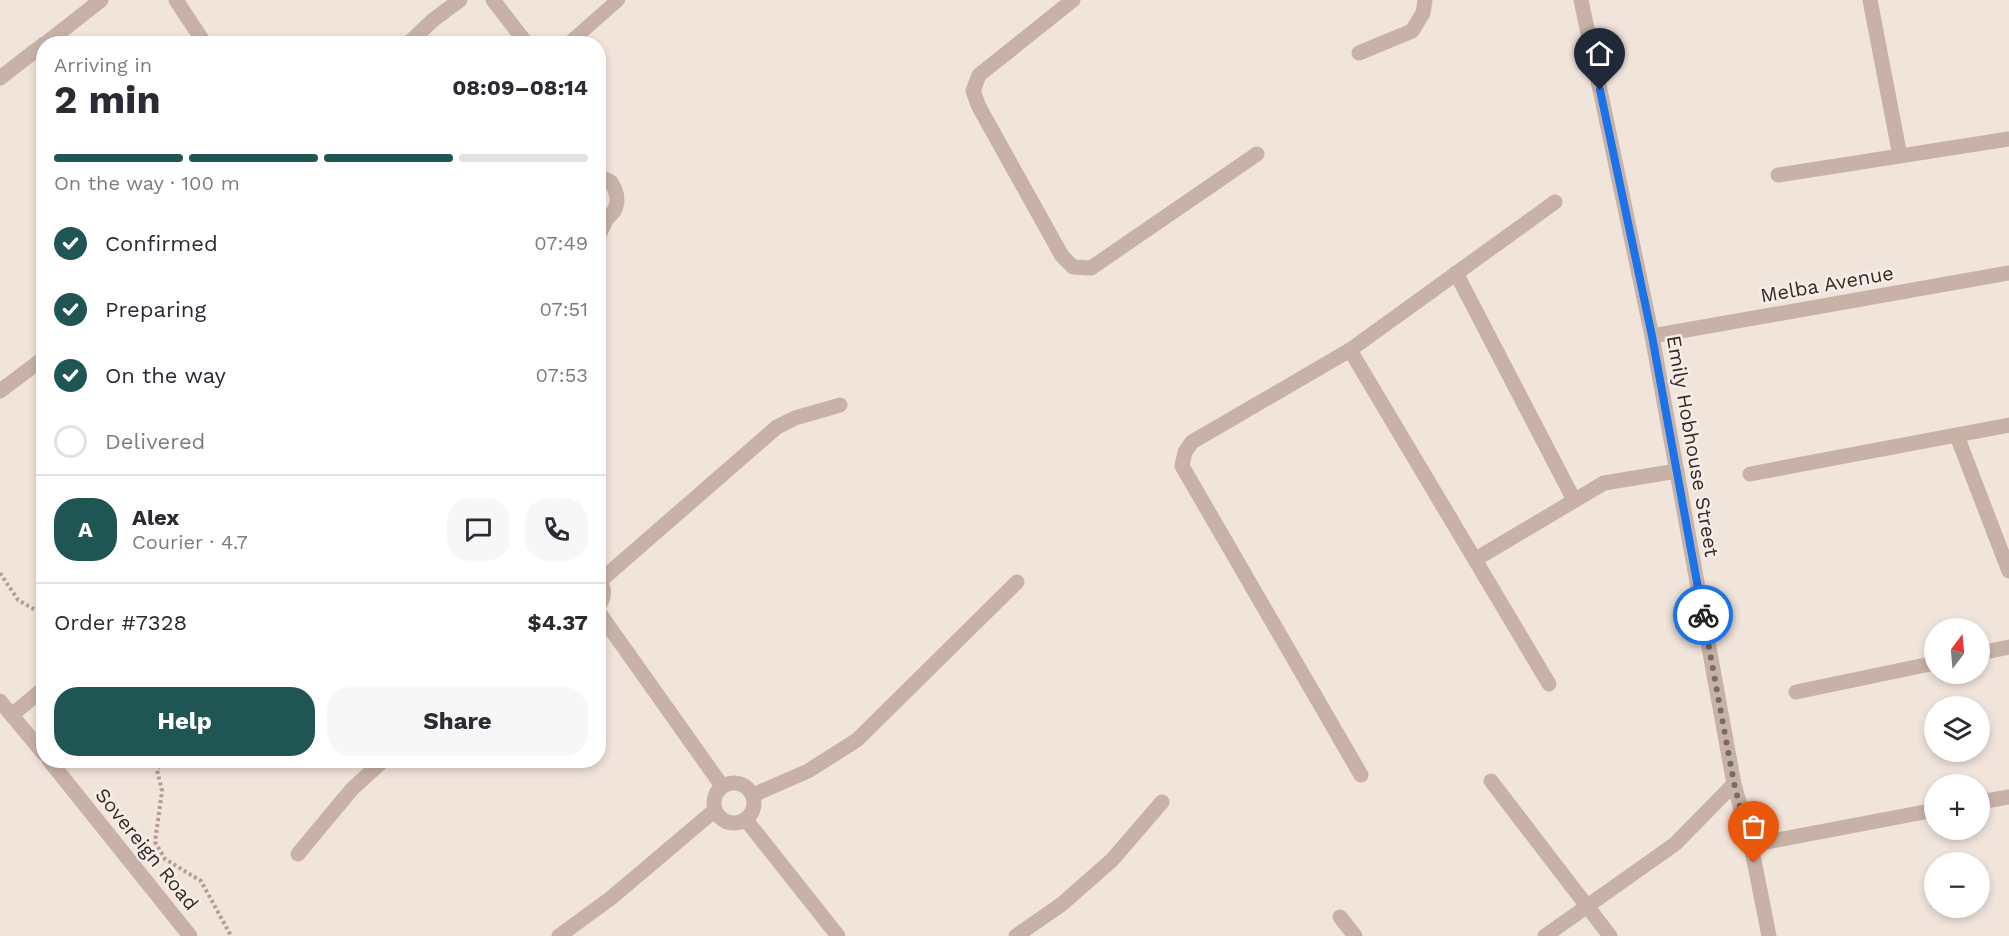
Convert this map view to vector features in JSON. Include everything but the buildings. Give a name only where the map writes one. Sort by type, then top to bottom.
[{"type":"street","points":[[54,36],[101,0]]},
{"type":"street","points":[[176,0],[200,36]]},
{"type":"street","points":[[416,36],[460,0]]},
{"type":"street","points":[[493,0],[521,36]]},
{"type":"street","points":[[1073,0],[980,75],[973,91],[979,107],[1062,256],[1072,267],[1091,268],[1257,154]]},
{"type":"street","points":[[1359,53],[1412,31],[1423,14],[1425,0]]},
{"type":"street","name":"Emily Hobhouse Street","points":[[1581,0],[1652,336],[1734,783],[1769,936]]},
{"type":"street","points":[[1870,0],[1900,156]]},
{"type":"street","points":[[0,78],[36,50]]},
{"type":"street","points":[[1778,175],[2009,139]]},
{"type":"street","points":[[606,180],[610,182],[618,197],[617,206],[606,218]]},
{"type":"street","points":[[1361,775],[1182,466],[1185,453],[1192,442],[1350,350],[1555,202]]},
{"type":"street","points":[[1456,273],[1574,500]]},
{"type":"street","name":"Melba Avenue","points":[[1652,336],[2009,273]]},
{"type":"street","points":[[1350,350],[1549,684]]},
{"type":"street","points":[[0,391],[36,364]]},
{"type":"street","points":[[606,574],[777,427],[795,418],[840,405]]},
{"type":"street","points":[[1750,474],[2009,425]]},
{"type":"street","points":[[1957,436],[2009,571]]},
{"type":"street","points":[[1476,559],[1604,483],[1677,471]]},
{"type":"street","points":[[753,795],[808,771],[857,740],[1017,582]]},
{"type":"street","points":[[606,620],[722,786]]},
{"type":"street","points":[[1990,651],[2009,647]]},
{"type":"street","points":[[1796,692],[1924,665]]},
{"type":"street","points":[[12,715],[36,695]]},
{"type":"street","points":[[0,701],[36,744]]},
{"type":"street","name":"Sovereign Road","points":[[59,768],[190,936]]},
{"type":"street","points":[[298,854],[352,789],[375,768]]},
{"type":"street","points":[[1491,781],[1610,936]]},
{"type":"street","points":[[731,782],[740,783],[753,795],[755,804],[746,820],[737,823],[720,818],[713,802],[722,786],[731,782]]},
{"type":"street","points":[[1545,936],[1675,844],[1734,783]]},
{"type":"street","points":[[1990,800],[2009,796]]},
{"type":"street","points":[[1016,936],[1062,904],[1112,860],[1162,802]]},
{"type":"street","points":[[559,936],[611,898],[715,810]]},
{"type":"street","points":[[1750,845],[1924,812]]},
{"type":"street","points":[[746,820],[838,936]]},
{"type":"street","points":[[1340,916],[1355,936]]},
{"type":"lane","points":[[577,36],[618,0]]},
{"type":"path","points":[[0,573],[18,600],[36,610]]},
{"type":"path","points":[[158,768],[162,791],[155,842],[165,859],[201,881],[231,936]]},
{"type":"way so far","points":[[1703,615],[1734,783],[1754,863]]},
{"type":"route","points":[[1600,90],[1652,336],[1703,615]]}]
